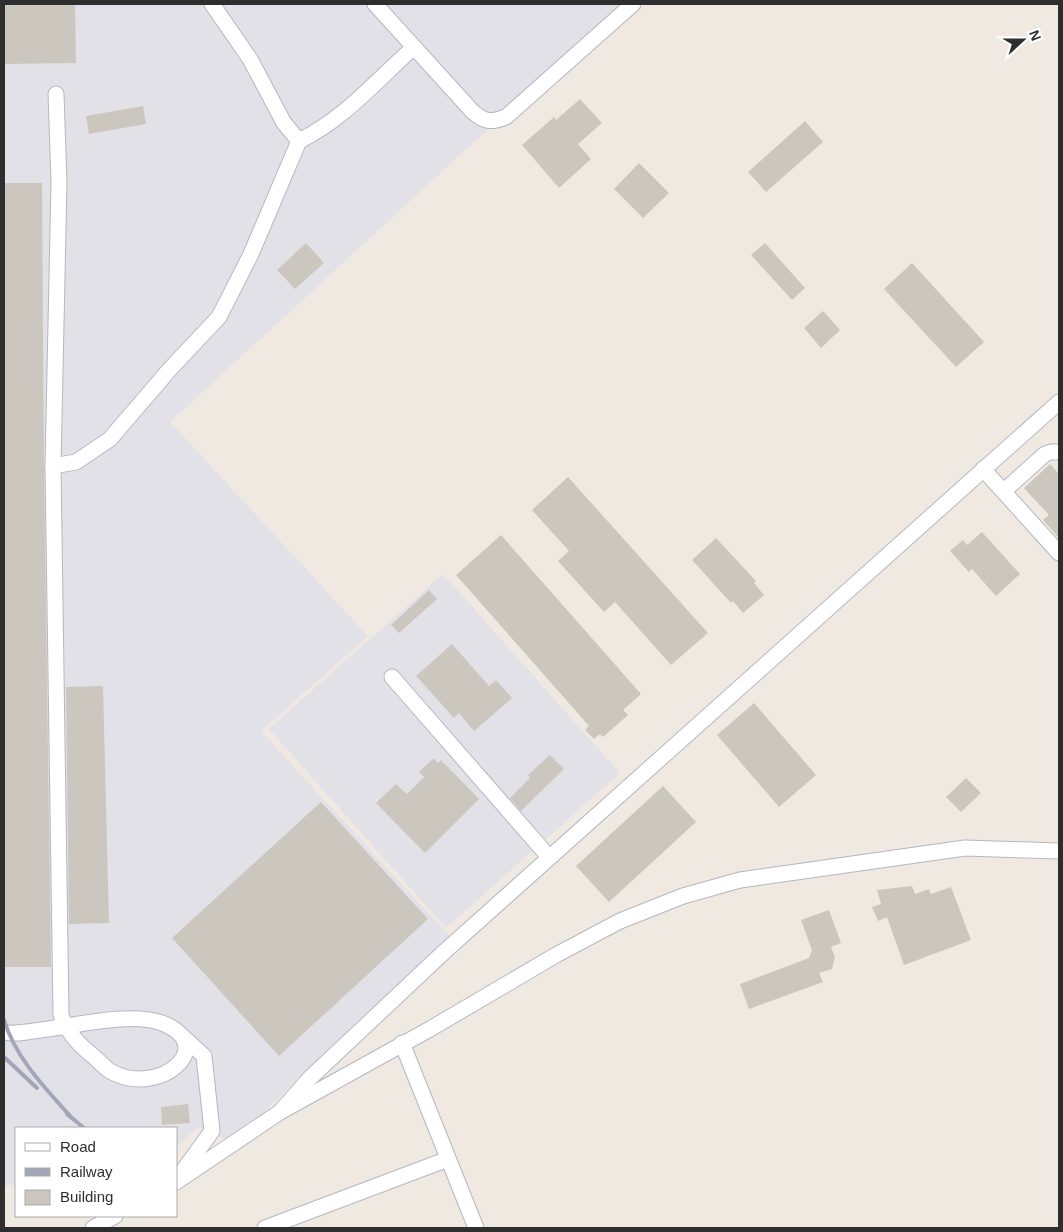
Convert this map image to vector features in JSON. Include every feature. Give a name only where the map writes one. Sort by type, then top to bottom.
[{"type":"street","points":[[212,4],[250,59],[284,123],[298,140]]},
{"type":"street","points":[[375,4],[472,112],[482,120],[494,122],[506,117],[633,4]]},
{"type":"street","points":[[53,466],[76,462],[110,439],[170,369],[219,317],[251,254],[298,140],[318,131],[352,107],[413,48]]},
{"type":"street","points":[[56,94],[60,182],[53,466],[61,1015],[65,1027],[87,1051],[111,1071],[135,1079],[153,1079],[172,1071],[182,1061],[186,1049],[182,1036]]},
{"type":"street","points":[[280,1112],[343,1046],[549,856],[1059,402]]},
{"type":"street","points":[[1004,491],[1046,454],[1059,452]]},
{"type":"street","points":[[983,469],[1059,553]]},
{"type":"street","points":[[392,677],[549,856]]},
{"type":"street","points":[[178,1180],[280,1112],[402,1043],[620,921],[683,896],[740,880],[965,848],[989,847],[1059,851]]},
{"type":"street","points":[[4,1032],[65,1027],[124,1019],[154,1020],[172,1027],[204,1056],[212,1131],[178,1178]]},
{"type":"street","points":[[402,1043],[476,1228]]},
{"type":"street","points":[[265,1228],[448,1159]]},
{"type":"street","points":[[92,1228],[113,1217]]},
{"type":"shaded area","points":[[4,4],[624,4],[170,422],[368,636],[261,731],[451,938],[329,1048],[261,1115],[225,1139],[199,1127],[178,1144],[178,1127],[15,1127],[15,1184],[4,1186]]},
{"type":"shaded area","points":[[443,574],[620,773],[446,928],[269,729]]},
{"type":"building","points":[[4,4],[75,4],[76,63],[4,64]]},
{"type":"building","points":[[580,99],[602,123],[578,144],[591,159],[559,188],[522,145],[554,117],[556,120]]},
{"type":"building","points":[[143,106],[146,124],[89,134],[86,116]]},
{"type":"building","points":[[805,121],[823,142],[766,192],[748,172]]},
{"type":"building","points":[[639,163],[669,193],[643,218],[614,189]]},
{"type":"building","points":[[4,183],[42,183],[51,967],[4,967]]},
{"type":"building","points":[[306,243],[324,263],[295,289],[277,270]]},
{"type":"building","points":[[765,243],[805,288],[792,300],[751,255]]},
{"type":"building","points":[[912,263],[984,342],[956,367],[884,289]]},
{"type":"building","points":[[823,311],[840,330],[821,348],[804,328]]},
{"type":"building","points":[[1050,464],[1059,474],[1059,538],[1043,520],[1049,515],[1024,488]]},
{"type":"building","points":[[568,477],[708,633],[671,665],[615,602],[604,612],[558,561],[569,551],[532,510]]},
{"type":"building","points":[[982,532],[1020,574],[996,596],[972,569],[969,572],[950,551],[963,540],[967,545]]},
{"type":"building","points":[[501,535],[641,694],[623,710],[628,715],[603,737],[600,734],[594,739],[585,730],[589,726],[456,575]]},
{"type":"building","points":[[716,538],[756,581],[754,583],[764,595],[743,613],[733,601],[731,603],[692,560]]},
{"type":"building","points":[[429,590],[437,599],[399,633],[391,625]]},
{"type":"building","points":[[452,644],[489,686],[496,680],[512,698],[474,731],[459,713],[454,718],[416,676]]},
{"type":"building","points":[[103,686],[109,923],[69,924],[66,687]]},
{"type":"building","points":[[754,703],[816,775],[779,807],[717,735]]},
{"type":"building","points":[[550,755],[564,769],[521,811],[510,798],[530,778],[528,775]]},
{"type":"building","points":[[434,758],[438,763],[441,760],[479,799],[425,853],[376,803],[396,784],[407,794],[424,777],[419,772]]},
{"type":"building","points":[[966,778],[981,793],[961,812],[946,797]]},
{"type":"building","points":[[663,786],[696,822],[609,902],[576,866]]},
{"type":"building","points":[[321,802],[428,919],[279,1056],[172,938]]},
{"type":"building","points":[[912,886],[915,894],[929,889],[931,894],[951,887],[971,940],[904,965],[887,917],[878,921],[872,907],[881,904],[877,890]]},
{"type":"building","points":[[829,910],[841,943],[831,947],[835,957],[832,969],[819,973],[823,982],[749,1009],[740,984],[809,958],[812,950],[801,920]]},
{"type":"building","points":[[188,1104],[190,1123],[162,1125],[161,1107]]},
{"type":"railway","points":[[4,1020],[16,1048],[33,1073],[72,1118]]},
{"type":"railway","points":[[4,1057],[37,1088]]},
{"type":"railway","points":[[67,1114],[83,1127]]}]
